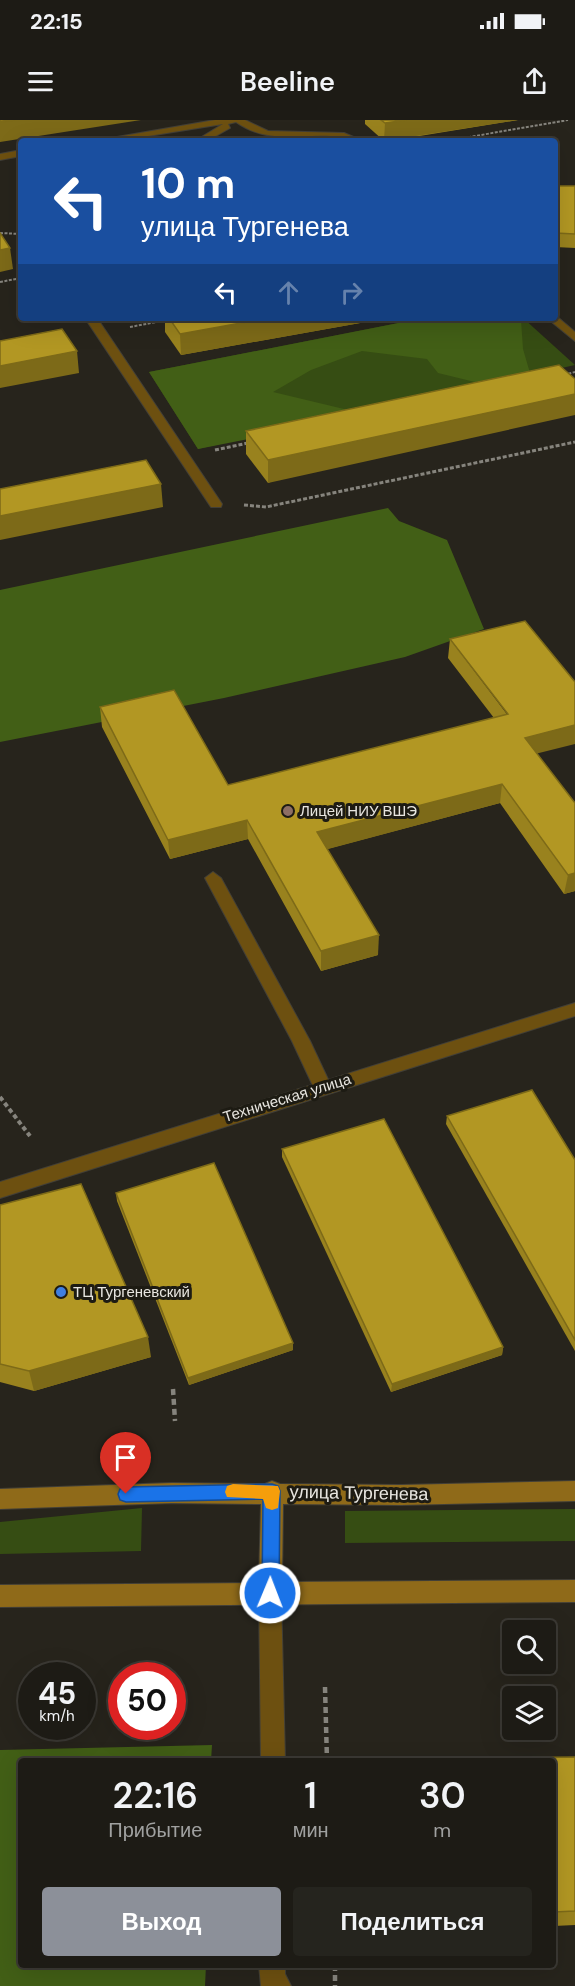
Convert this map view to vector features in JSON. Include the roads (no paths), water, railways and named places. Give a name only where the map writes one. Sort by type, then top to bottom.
[{"type":"main road","name":"улица Тургенева","points":[[0,1499],[272,1491],[401,1495],[575,1491]]},
{"type":"main road","points":[[270,1593],[272,1491]]},
{"type":"main road","points":[[0,1596],[575,1591]]},
{"type":"street","points":[[119,138],[236,120],[261,134],[331,132],[349,138]]},
{"type":"street","points":[[205,138],[236,120]]},
{"type":"street","points":[[0,157],[18,154]]},
{"type":"street","points":[[93,321],[216,504]]},
{"type":"street","points":[[556,321],[575,338]]},
{"type":"street","points":[[213,878],[306,1049],[323,1088]]},
{"type":"street","name":"Техническая улица","points":[[0,1190],[575,1009]]},
{"type":"street","points":[[270,1593],[273,1758]]},
{"type":"street","points":[[272,1968],[272,1980],[278,1986]]},
{"type":"place","name":"Лицей НИУ ВШЭ","points":[[288,811]]},
{"type":"place","name":"ТЦ Тургеневский","points":[[61,1292]]}]
